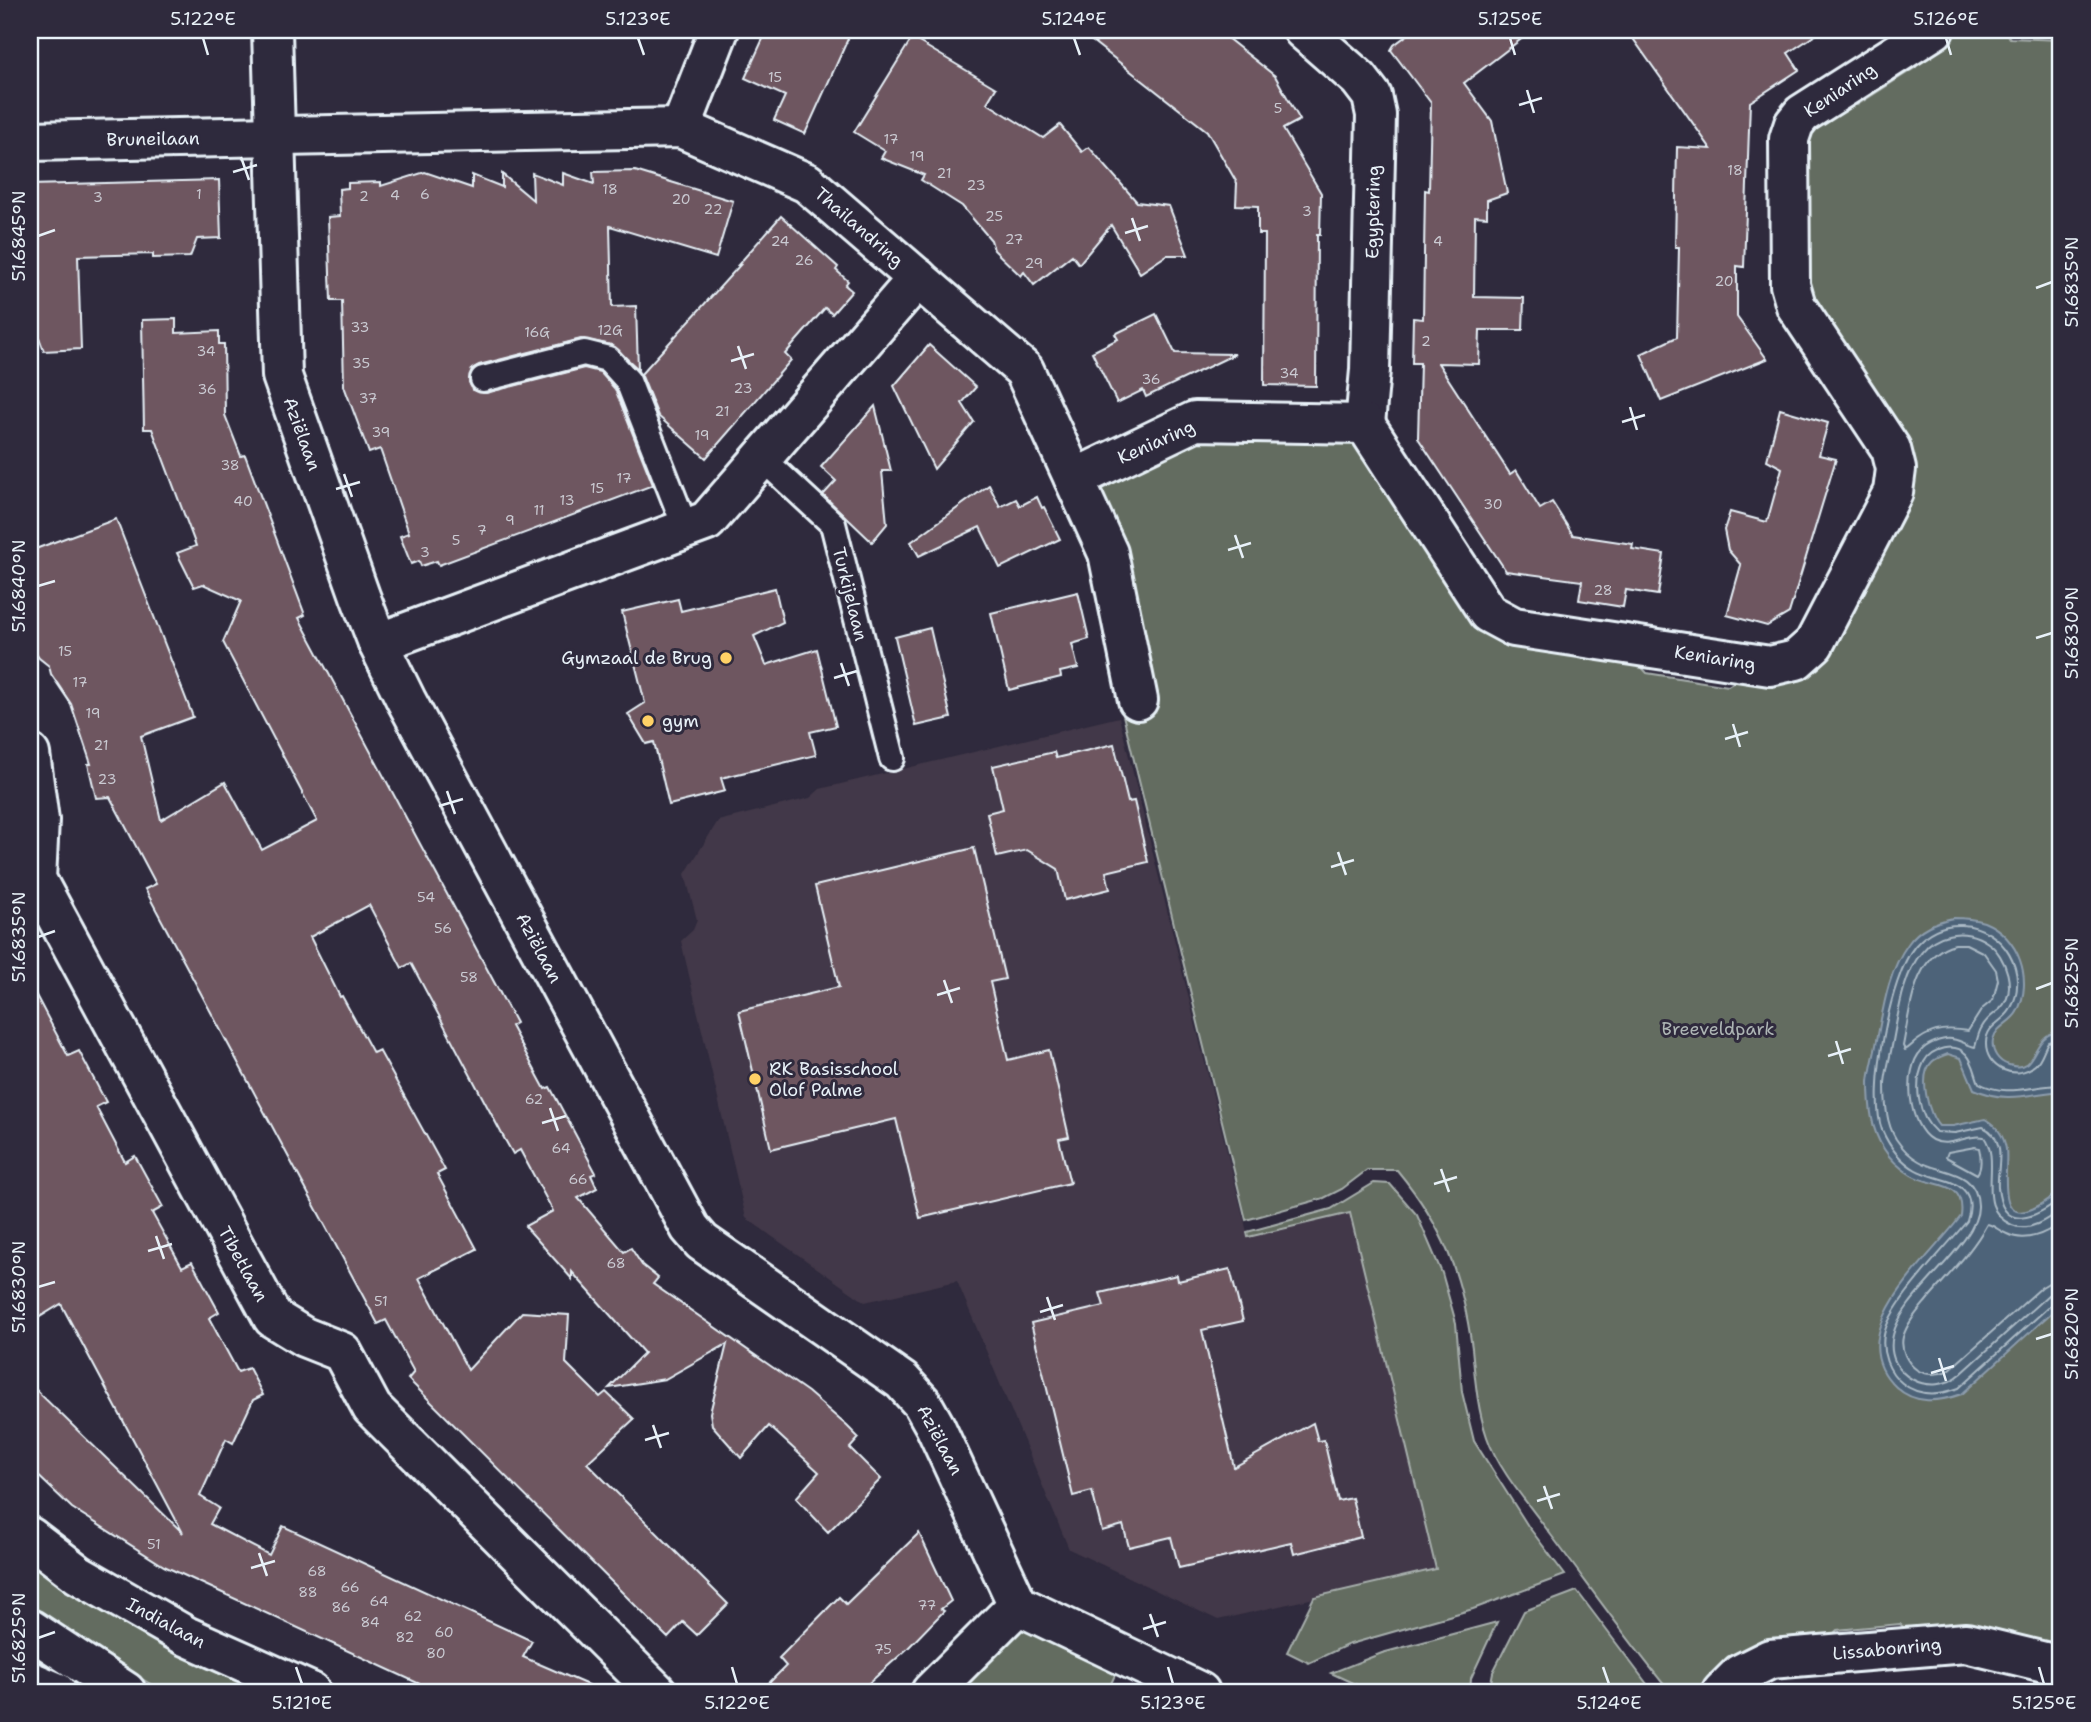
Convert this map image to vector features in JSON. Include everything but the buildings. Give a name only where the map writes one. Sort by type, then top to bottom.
[{"type":"street","name":"Aziëlaan","points":[[272,30],[282,376],[378,643],[690,1228],[711,1248],[902,1381],[922,1403],[1001,1563],[1018,1605]]},
{"type":"street","points":[[681,128],[719,30]]},
{"type":"street","name":"Keniaring","points":[[1074,479],[1195,421],[1364,424],[1488,613],[1514,627],[1770,666],[1796,660],[1814,644],[1893,492],[1896,469],[1891,449],[1796,306],[1790,285],[1789,139],[1794,124],[1802,114],[1934,30]]},
{"type":"street","name":"Egyptering","points":[[1319,34],[1372,96],[1376,115],[1370,370],[1364,424]]},
{"type":"street","name":"Thailandring","points":[[275,137],[681,128],[807,183],[1024,370],[1108,553],[1138,700]]},
{"type":"street","name":"Bruneilaan","points":[[30,141],[275,137]]},
{"type":"street","points":[[378,643],[707,521],[918,278]]},
{"type":"street","name":"Tibetlaan","points":[[30,754],[39,820],[36,879],[273,1318],[304,1337],[342,1352],[372,1408],[657,1692]]},
{"type":"street","name":"Indialaan","points":[[30,1537],[78,1574],[186,1636],[311,1692]]},
{"type":"street","points":[[931,1692],[1018,1605],[1139,1679],[1200,1692]]},
{"type":"street","points":[[30,1629],[126,1692]]},
{"type":"street","name":"Lissabonring","points":[[1722,1692],[1740,1674],[1770,1659],[1966,1643],[2061,1666]]},
{"type":"street","points":[[30,1681],[56,1692]]},
{"type":"lane","points":[[483,379],[584,353],[608,359],[628,381],[686,529]]},
{"type":"lane","name":"Turkijelaan","points":[[762,458],[833,524],[892,758]]},
{"type":"shaded area","points":[[1119,717],[1248,1236],[1350,1213],[1436,1570],[1218,1620],[1069,1549],[957,1281],[865,1302],[746,1218],[681,941],[693,930],[697,920],[685,874],[718,821],[810,798],[820,789]]},
{"type":"green space","name":"Breeveldpark","points":[[1954,30],[2003,30],[2010,38],[2061,40],[2061,1655],[1913,1635],[1900,1624],[1837,1630],[1825,1642],[1706,1692],[1670,1692],[1516,1488],[1492,1450],[1481,1415],[1468,1322],[1456,1275],[1439,1232],[1397,1170],[1367,1170],[1342,1189],[1324,1198],[1246,1220],[1123,715],[1153,708],[1097,499],[1100,487],[1199,432],[1357,443],[1479,617],[1632,657],[1647,673],[1728,686],[1747,674],[1767,677],[1902,500],[1805,302],[1800,143],[1841,102],[1857,105],[1916,67],[1920,52]]},
{"type":"green space","points":[[1374,1183],[1390,1184],[1417,1215],[1442,1273],[1456,1323],[1462,1392],[1474,1441],[1528,1526],[1565,1575],[1473,1609],[1347,1645],[1309,1663],[1287,1652],[1314,1597],[1436,1569],[1350,1213],[1248,1237],[1247,1232],[1331,1209]]},
{"type":"green space","points":[[30,1564],[105,1612],[268,1692],[164,1692],[63,1632],[30,1605]]},
{"type":"green space","points":[[1577,1591],[1653,1692],[1489,1692],[1493,1672],[1524,1611]]},
{"type":"green space","points":[[1497,1622],[1471,1678],[1470,1692],[1372,1692],[1331,1673],[1382,1653]]},
{"type":"green space","points":[[1022,1624],[1116,1673],[1107,1692],[955,1692]]},
{"type":"water","points":[[1953,918],[1984,922],[1996,929],[2006,937],[2020,960],[2024,986],[2022,1000],[2014,1016],[1995,1035],[1993,1048],[1996,1056],[2009,1065],[2026,1064],[2044,1039],[2061,1032],[2061,1091],[2017,1097],[1986,1094],[1974,1089],[1961,1058],[1948,1054],[1934,1061],[1928,1068],[1925,1085],[1928,1104],[1939,1126],[1953,1126],[1985,1119],[1999,1131],[2006,1149],[2006,1191],[2008,1202],[2013,1209],[2020,1212],[2036,1207],[2052,1196],[2061,1185],[2061,1304],[1962,1394],[1927,1400],[1911,1397],[1896,1387],[1881,1366],[1877,1344],[1883,1321],[1895,1298],[1961,1216],[1961,1204],[1953,1190],[1911,1175],[1886,1153],[1874,1126],[1869,1082],[1887,993],[1901,955],[1912,938],[1922,930]]},
{"type":"place","name":"Gymzaal de Brug","points":[[726,658]]},
{"type":"place","name":"gym","points":[[648,721]]},
{"type":"place","name":"RK Basisschool Olof Palme","points":[[755,1079]]}]
